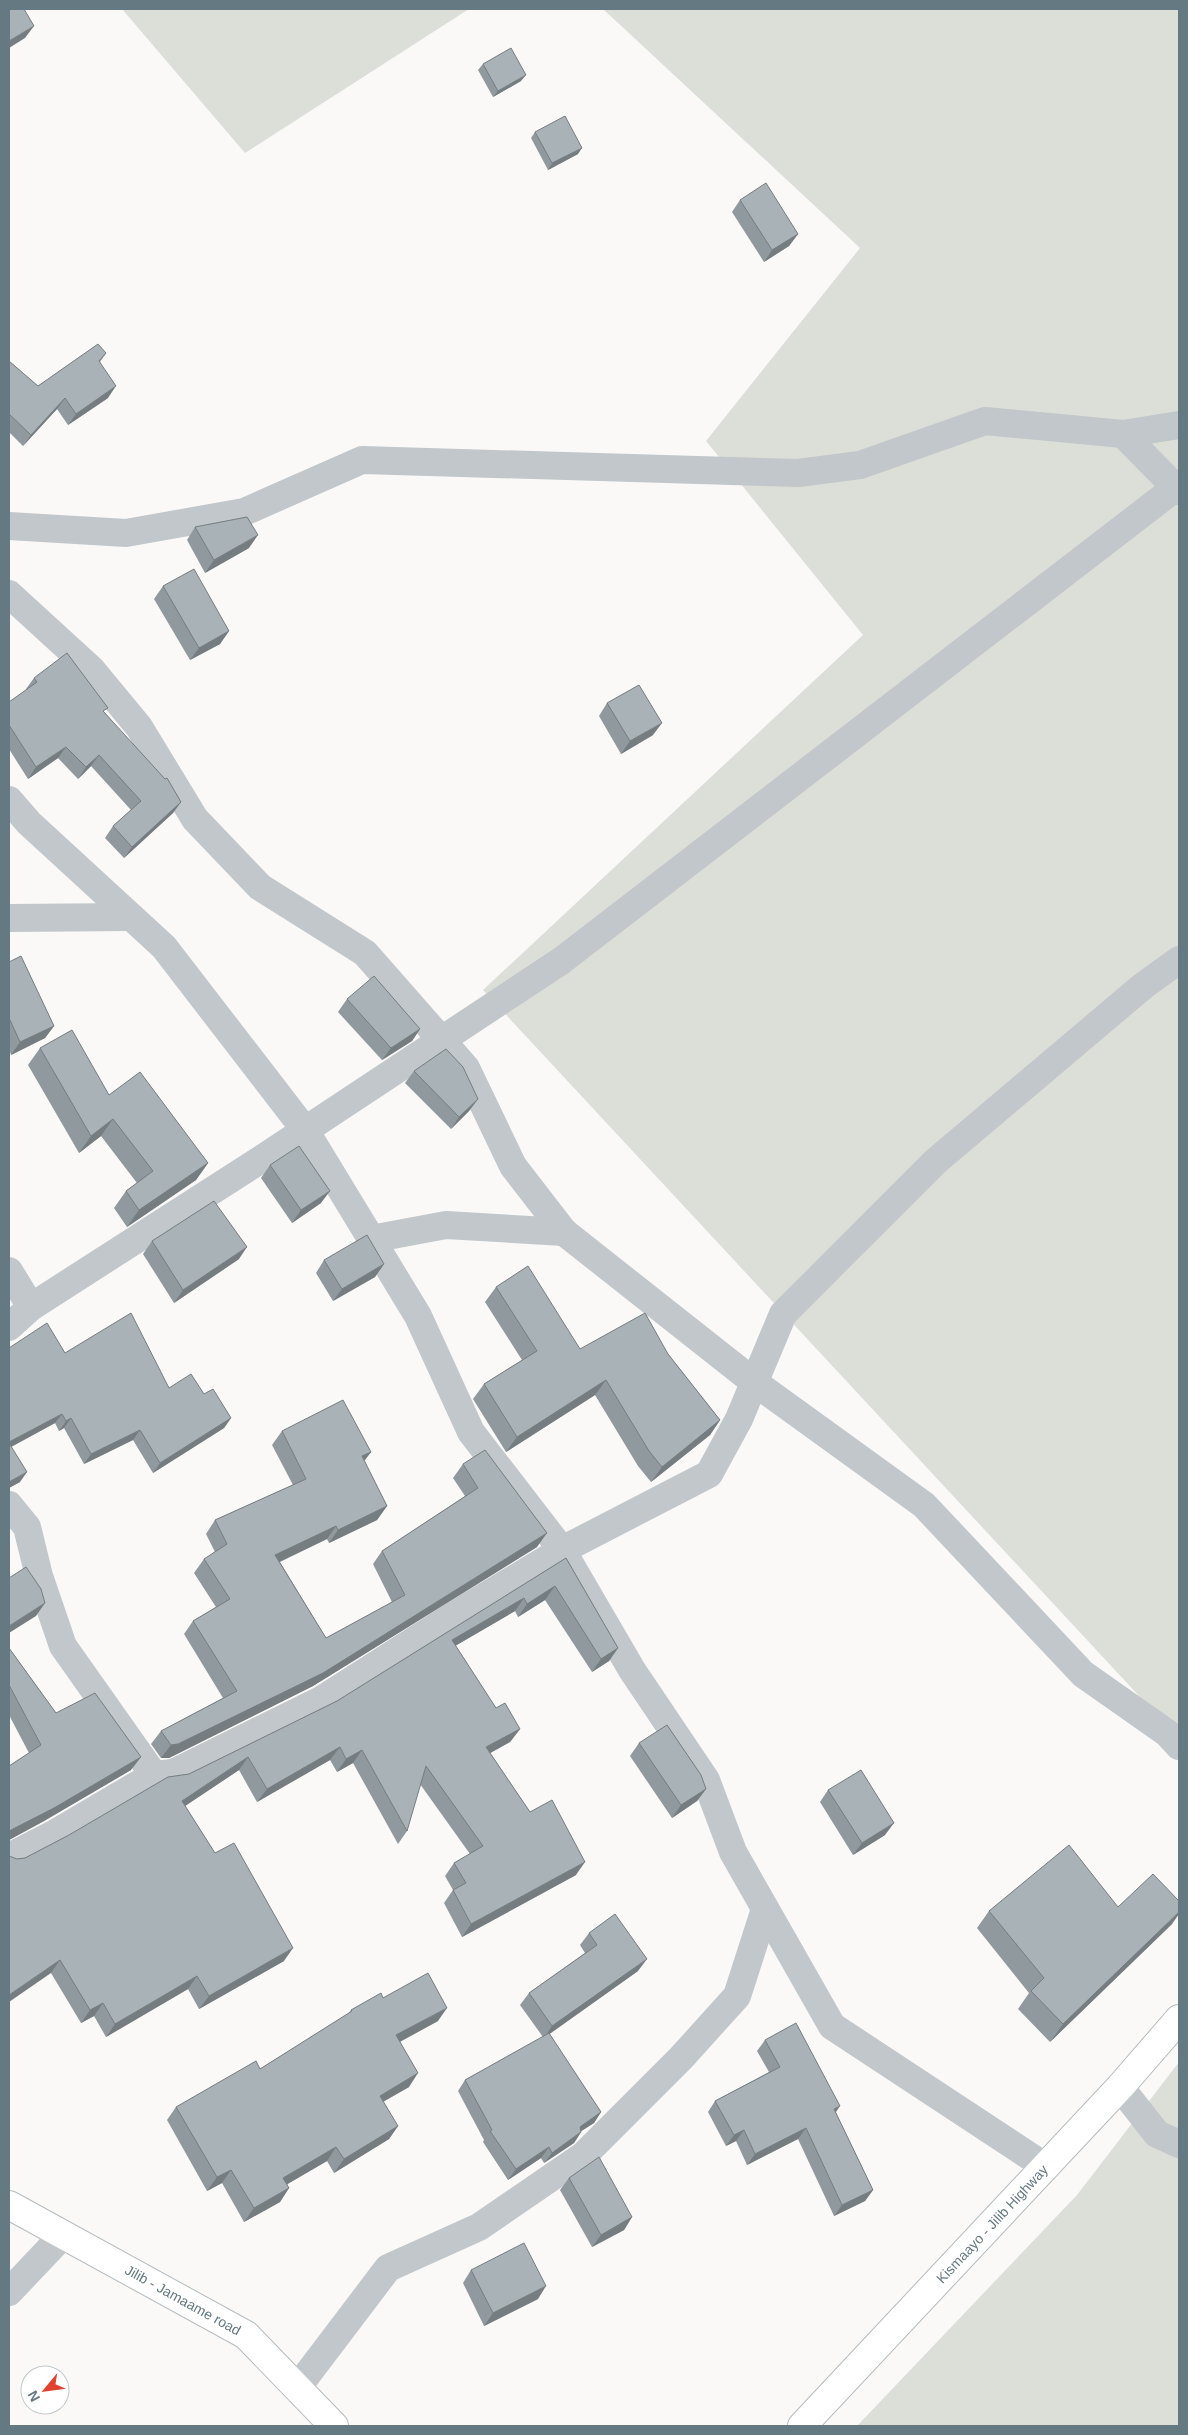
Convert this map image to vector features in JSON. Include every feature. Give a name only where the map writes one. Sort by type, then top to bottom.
[{"type":"main road","name":"Kismaayo - Jilib Highway","points":[[802,2426],[1120,2088],[1179,2019]]},
{"type":"main road","name":"Jilib - Jamaame road","points":[[9,2205],[246,2335],[334,2426]]},
{"type":"street","points":[[9,526],[126,533],[244,512],[362,460],[798,473],[860,465],[985,421],[1123,434],[1179,425]]},
{"type":"street","points":[[9,1327],[31,1307],[305,1130],[561,961],[1177,490],[1123,434]]},
{"type":"street","points":[[9,594],[91,669],[139,728],[194,819],[260,887],[365,953],[466,1068],[512,1166],[564,1232],[754,1382],[924,1505],[1083,1674],[1167,1733],[1179,1746]]},
{"type":"street","points":[[9,800],[29,823],[164,947],[305,1130],[418,1316],[471,1432],[562,1550],[632,1670],[706,1780],[733,1852],[832,2026],[1046,2167]]},
{"type":"street","points":[[9,918],[131,917]]},
{"type":"street","points":[[9,1857],[52,1835],[154,1775],[173,1773],[322,1700],[454,1614],[562,1550],[709,1474],[739,1419],[783,1314],[929,1168],[1143,986],[1179,960]]},
{"type":"street","points":[[371,1239],[446,1225],[564,1232]]},
{"type":"street","points":[[9,1271],[31,1307]]},
{"type":"street","points":[[9,1505],[27,1527],[39,1576],[63,1646],[154,1775]]},
{"type":"street","points":[[297,2388],[388,2268],[479,2227],[584,2155],[681,2058],[737,1996],[765,1909]]},
{"type":"street","points":[[1120,2088],[1157,2134],[1179,2144]]},
{"type":"street","points":[[9,2292],[63,2235]]},
{"type":"shaded area","points":[[122,9],[469,9],[245,153]]},
{"type":"shaded area","points":[[603,9],[1179,9],[1179,1739],[483,990],[863,635],[706,441],[860,248]]},
{"type":"shaded area","points":[[1179,2062],[1179,2426],[857,2426],[1077,2195]]},
{"type":"building","points":[[9,9],[24,9],[34,26],[9,41]]},
{"type":"building","points":[[511,48],[526,75],[498,91],[483,64]]},
{"type":"building","points":[[565,116],[582,148],[552,163],[535,132]]},
{"type":"building","points":[[766,183],[798,234],[772,250],[740,200]]},
{"type":"building","points":[[98,344],[106,353],[99,361],[116,386],[76,414],[65,398],[31,435],[9,414],[9,361],[38,386]]},
{"type":"building","points":[[247,517],[258,535],[214,560],[195,527]]},
{"type":"building","points":[[194,569],[229,631],[199,648],[163,586]]},
{"type":"building","points":[[67,653],[108,708],[103,711],[165,779],[167,778],[181,802],[132,847],[113,826],[141,801],[99,755],[86,767],[66,747],[36,767],[9,725],[9,702],[37,682],[34,678]]},
{"type":"building","points":[[639,685],[662,723],[630,741],[607,703]]},
{"type":"building","points":[[21,956],[54,1026],[20,1042],[9,1018],[9,962]]},
{"type":"building","points":[[374,976],[420,1029],[391,1048],[347,999]]},
{"type":"building","points":[[72,1030],[109,1095],[140,1072],[208,1163],[139,1210],[126,1191],[153,1171],[113,1119],[91,1136],[40,1048]]},
{"type":"building","points":[[446,1049],[463,1067],[478,1099],[459,1117],[414,1071]]},
{"type":"building","points":[[299,1146],[330,1191],[301,1210],[270,1165]]},
{"type":"building","points":[[214,1201],[247,1247],[183,1290],[152,1241]]},
{"type":"building","points":[[367,1235],[384,1264],[342,1289],[324,1260]]},
{"type":"building","points":[[528,1266],[580,1349],[645,1313],[668,1354],[720,1420],[662,1467],[649,1451],[606,1380],[517,1437],[484,1384],[537,1351],[496,1287]]},
{"type":"building","points":[[131,1313],[169,1388],[191,1374],[204,1394],[213,1389],[231,1418],[160,1463],[140,1430],[91,1454],[71,1418],[66,1421],[62,1414],[9,1442],[9,1348],[47,1323],[65,1353]]},
{"type":"building","points":[[343,1400],[371,1452],[362,1456],[387,1506],[338,1530],[336,1526],[275,1555],[326,1638],[405,1595],[382,1551],[478,1488],[463,1464],[485,1450],[547,1533],[323,1673],[178,1744],[171,1745],[161,1731],[237,1691],[193,1621],[230,1599],[204,1559],[227,1544],[215,1520],[306,1479],[282,1431]]},
{"type":"building","points":[[9,1443],[27,1472],[9,1482]]},
{"type":"building","points":[[566,1558],[618,1648],[601,1659],[555,1586],[527,1604],[524,1598],[452,1640],[496,1708],[505,1703],[520,1729],[486,1747],[530,1812],[552,1800],[585,1862],[471,1924],[453,1890],[466,1883],[454,1863],[483,1846],[426,1766],[407,1831],[362,1750],[346,1759],[340,1747],[267,1789],[248,1757],[182,1801],[215,1853],[234,1843],[293,1948],[209,1996],[197,1976],[115,2024],[103,2003],[90,2010],[60,1960],[9,1995],[9,1856],[17,1859],[25,1858],[69,1835],[168,1777],[189,1774],[337,1701]]},
{"type":"building","points":[[26,1567],[41,1589],[45,1603],[9,1626],[9,1578]]},
{"type":"building","points":[[9,1648],[56,1713],[95,1693],[141,1757],[9,1832],[9,1766],[41,1745],[9,1685]]},
{"type":"building","points":[[667,1725],[701,1775],[706,1789],[681,1805],[639,1743]]},
{"type":"building","points":[[861,1770],[894,1823],[862,1843],[828,1790]]},
{"type":"building","points":[[1069,1845],[1118,1907],[1153,1874],[1179,1901],[1179,1912],[1063,2024],[1031,1991],[1044,1978],[989,1911]]},
{"type":"building","points":[[615,1914],[647,1959],[552,2026],[529,1993],[597,1945],[589,1933]]},
{"type":"building","points":[[428,1973],[447,2008],[396,2035],[418,2073],[380,2096],[398,2126],[344,2159],[336,2147],[283,2178],[289,2188],[254,2208],[231,2170],[217,2177],[176,2107],[256,2061],[260,2069],[351,2010],[381,1993],[383,1998]]},
{"type":"building","points":[[796,2023],[840,2106],[834,2109],[873,2190],[842,2205],[806,2128],[755,2154],[744,2130],[734,2135],[715,2101],[780,2067],[765,2040]]},
{"type":"building","points":[[549,2033],[601,2112],[580,2127],[581,2132],[552,2153],[549,2147],[516,2169],[490,2131],[492,2130],[465,2080]]},
{"type":"building","points":[[599,2157],[632,2217],[601,2235],[569,2178]]},
{"type":"building","points":[[524,2243],[546,2286],[493,2313],[471,2270]]}]
